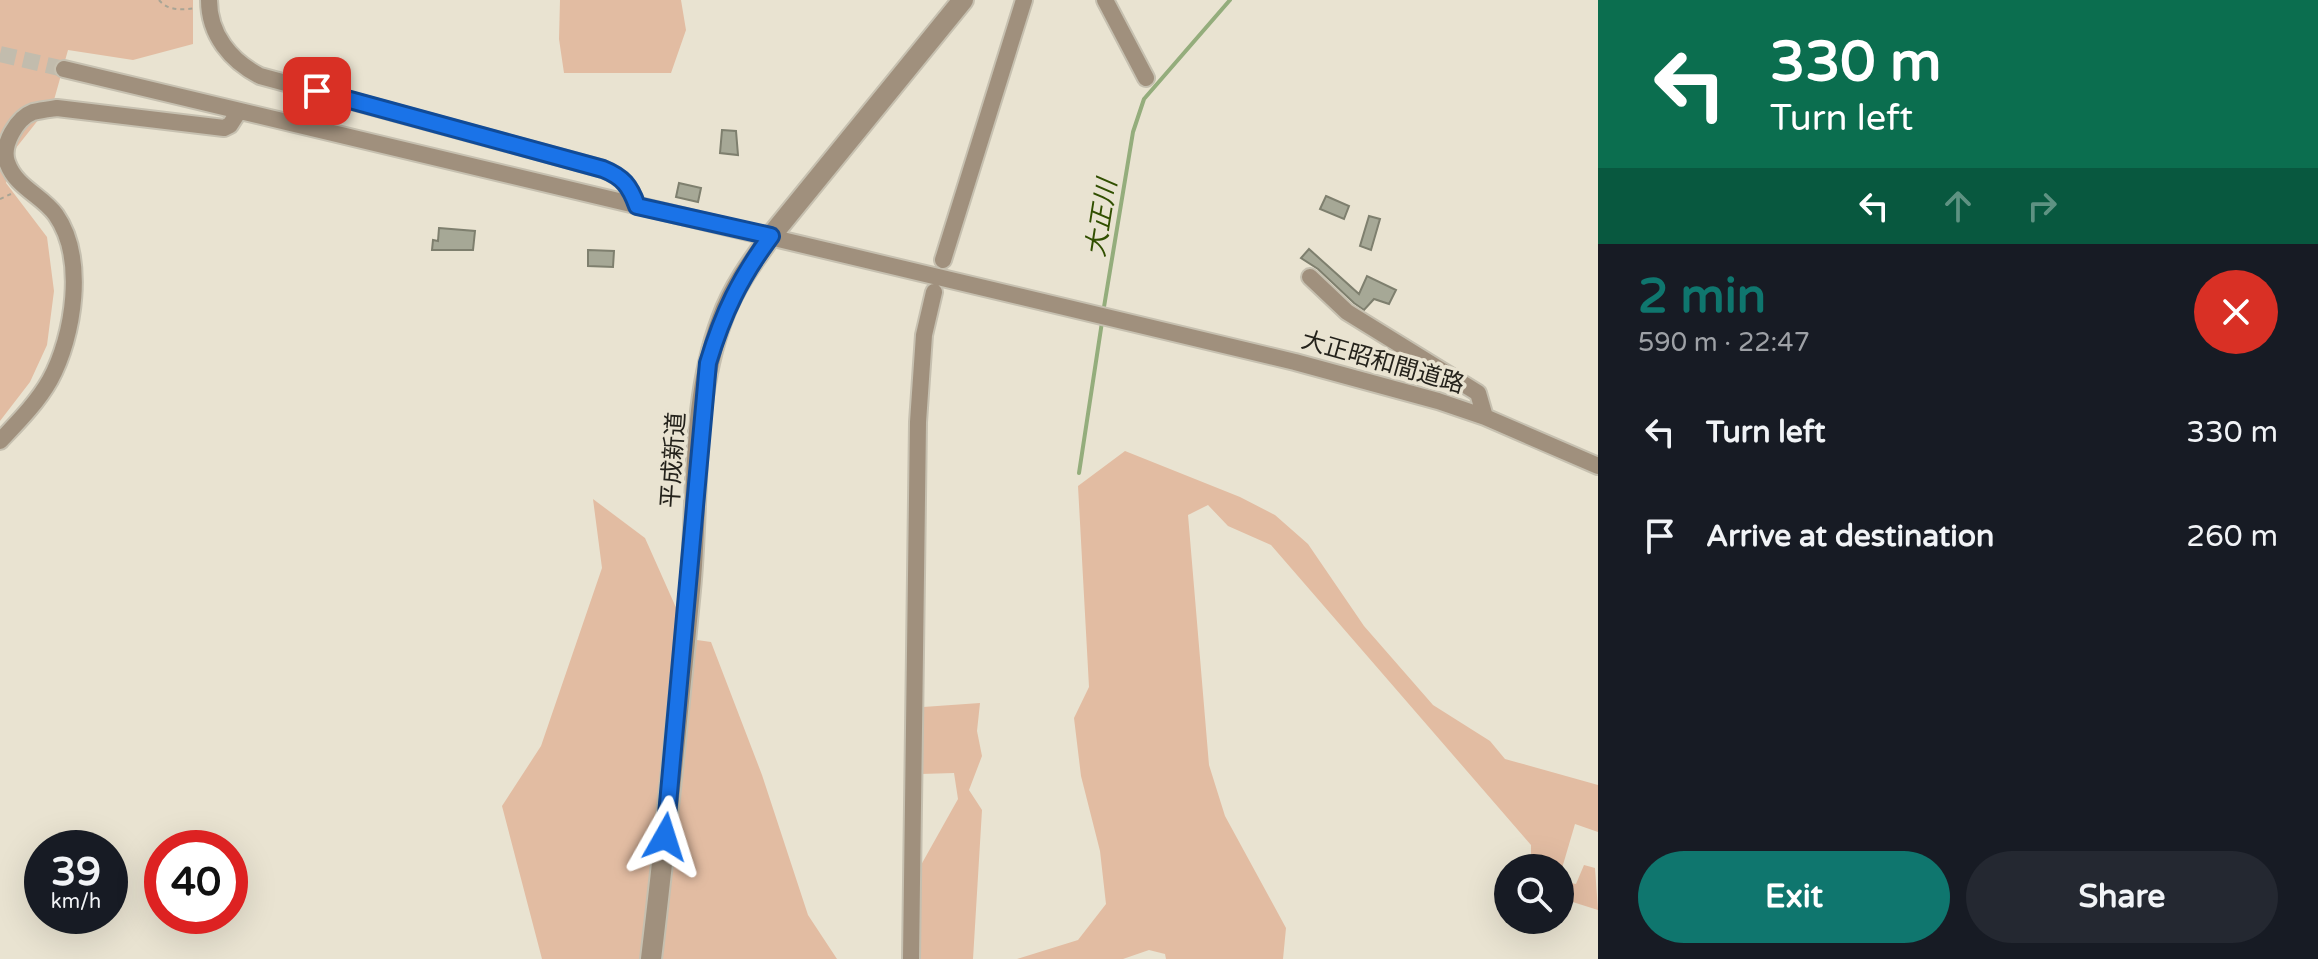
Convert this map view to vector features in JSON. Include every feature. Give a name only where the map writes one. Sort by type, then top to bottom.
[{"type":"street","name":"平成新道","points":[[651,959],[691,575],[708,363],[722,317],[743,273],[771,236],[963,0]]},
{"type":"street","points":[[943,260],[1024,0]]},
{"type":"street","points":[[1105,0],[1146,78]]},
{"type":"street","points":[[209,4],[214,28],[231,56],[260,76],[603,169],[620,176],[631,189],[637,206]]},
{"type":"street","name":"大正昭和間道路","points":[[64,69],[1295,362],[1485,417],[1598,466]]},
{"type":"street","points":[[0,441],[35,403],[50,380],[64,343],[74,295],[68,240],[55,214],[24,189],[7,164],[7,145],[19,123],[32,112],[57,108],[224,128],[230,125],[239,111]]},
{"type":"street","points":[[1310,277],[1347,312],[1478,393],[1485,417]]},
{"type":"street","points":[[911,959],[918,422],[924,335],[934,292]]},
{"type":"path","points":[[159,0],[163,5],[179,10],[209,4]]},
{"type":"shaded area","points":[[0,0],[193,0],[193,44],[133,60],[68,50],[54,100],[16,148],[6,183],[47,237],[54,291],[47,345],[30,382],[0,421]]},
{"type":"shaded area","points":[[560,0],[681,0],[686,30],[671,73],[564,73],[559,39]]},
{"type":"shaded area","points":[[1125,451],[1240,497],[1275,515],[1308,544],[1364,626],[1433,705],[1490,741],[1505,759],[1598,785],[1598,832],[1575,824],[1566,854],[1531,854],[1531,845],[1271,545],[1228,526],[1208,505],[1188,515],[1209,765],[1225,816],[1286,928],[1283,959],[1166,959],[1165,954],[1149,950],[1123,959],[1017,959],[1078,940],[1106,904],[1100,851],[1081,776],[1074,718],[1089,687],[1078,486]]},
{"type":"shaded area","points":[[593,499],[645,538],[690,639],[711,642],[762,775],[808,915],[837,959],[542,959],[502,806],[541,746],[602,568]]},
{"type":"shaded area","points":[[980,703],[977,731],[982,756],[969,790],[982,810],[973,959],[916,959],[921,865],[958,799],[954,773],[921,774],[923,707]]},
{"type":"shaded area","points":[[1584,865],[1595,868],[1598,910],[1574,902],[1576,884]]},
{"type":"building","points":[[722,130],[736,131],[738,155],[720,153]]},
{"type":"building","points":[[679,183],[701,188],[698,202],[676,197]]},
{"type":"building","points":[[1326,196],[1349,206],[1344,219],[1320,209]]},
{"type":"building","points":[[1369,216],[1380,219],[1371,250],[1360,246]]},
{"type":"building","points":[[439,228],[475,231],[473,250],[432,250],[433,240],[438,241]]},
{"type":"building","points":[[1309,249],[1359,294],[1367,276],[1396,290],[1389,304],[1374,299],[1364,310],[1301,258]]},
{"type":"building","points":[[588,250],[614,251],[613,267],[588,266]]},
{"type":"waterway","name":"大正川","points":[[1103,313],[1133,132],[1144,99],[1230,0]]},
{"type":"waterway","name":"大正川","points":[[1079,473],[1102,322]]},
{"type":"tunnel","points":[[0,54],[64,69]]},
{"type":"route","points":[[317,91],[603,169],[620,176],[631,189],[637,206],[771,236],[743,273],[722,317],[708,363],[665,837]]}]
